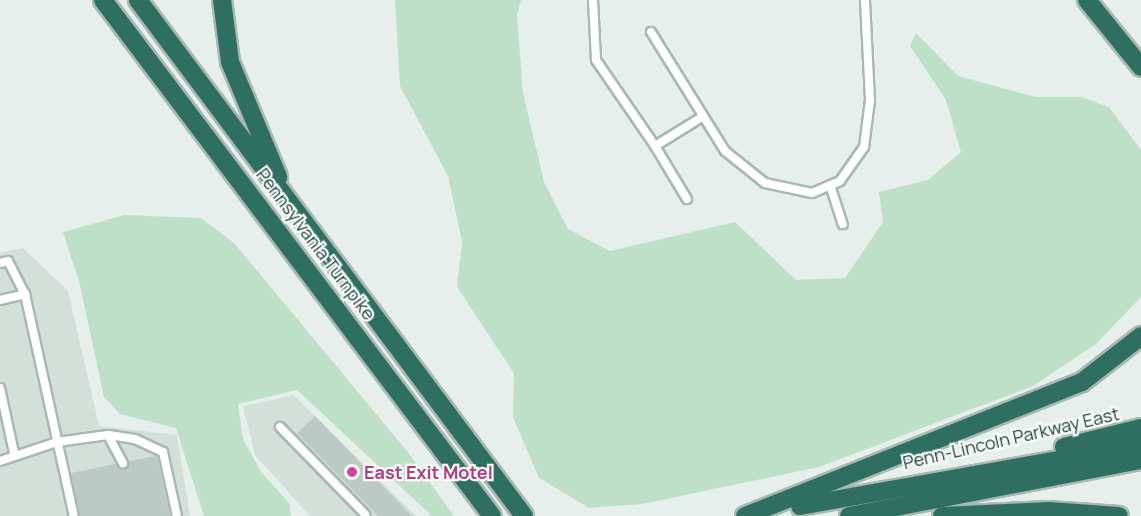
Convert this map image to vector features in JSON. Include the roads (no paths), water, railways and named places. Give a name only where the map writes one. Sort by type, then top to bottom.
[{"type":"highway","name":"Pennsylvania Turnpike","points":[[103,0],[492,516]]},
{"type":"highway","name":"Pennsylvania Turnpike","points":[[138,0],[524,516]]},
{"type":"highway","points":[[222,0],[236,82],[292,208]]},
{"type":"highway","points":[[1087,0],[1141,67]]},
{"type":"highway","points":[[746,516],[1075,385],[1118,359],[1141,336]]},
{"type":"highway","name":"Penn-Lincoln Parkway East","points":[[890,488],[1141,428]]},
{"type":"highway","points":[[746,516],[890,488],[1141,445]]},
{"type":"highway","points":[[849,516],[1141,460]]},
{"type":"highway","points":[[942,516],[1078,512],[1119,516]]},
{"type":"lane","points":[[593,0],[596,60],[655,146],[687,200]]},
{"type":"lane","points":[[651,32],[684,77],[702,117],[725,151],[765,183],[798,193],[831,188],[849,173],[866,137],[865,0]]},
{"type":"lane","points":[[655,146],[702,117]]},
{"type":"lane","points":[[831,188],[843,224]]},
{"type":"lane","points":[[0,263],[8,261],[25,294],[74,516]]},
{"type":"lane","points":[[0,300],[25,294]]},
{"type":"lane","points":[[0,388],[14,453]]},
{"type":"lane","points":[[280,427],[365,514]]},
{"type":"lane","points":[[108,435],[123,463]]},
{"type":"lane","points":[[0,461],[14,453],[57,442],[108,435],[135,439],[163,453],[177,516]]},
{"type":"place","name":"East Exit Motel","points":[[352,472]]}]
